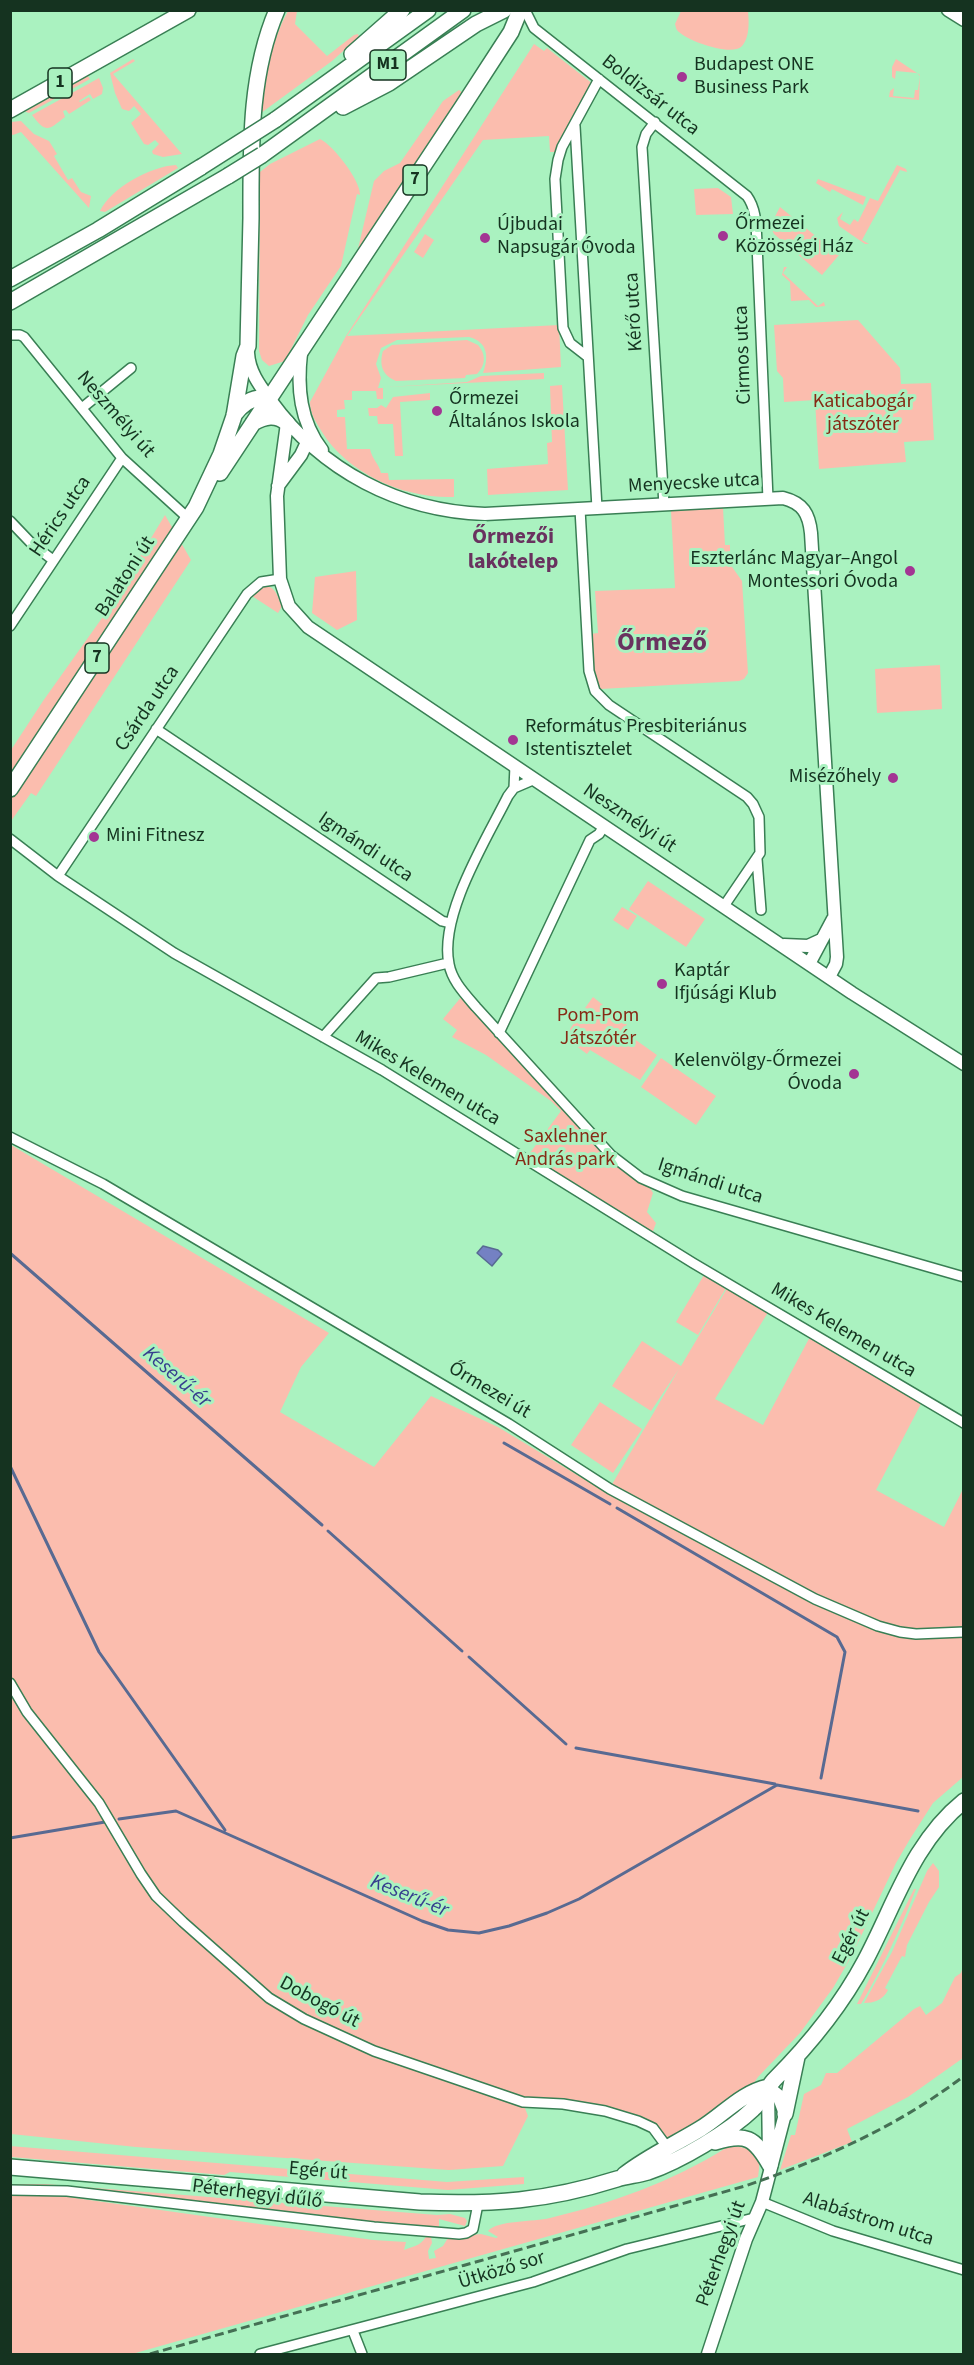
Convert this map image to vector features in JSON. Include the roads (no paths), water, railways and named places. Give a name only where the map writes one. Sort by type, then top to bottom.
[{"type":"main road","name":"1","points":[[10,110],[188,10]]},
{"type":"main road","name":"7","points":[[192,513],[221,454],[234,416],[244,356],[248,346],[255,91],[267,34],[278,10]]},
{"type":"main road","points":[[328,83],[349,57],[402,10]]},
{"type":"main road","name":"M1","points":[[10,279],[98,230],[275,120],[428,10]]},
{"type":"main road","name":"M1","points":[[15,302],[262,155],[463,10]]},
{"type":"main road","points":[[313,119],[348,105],[389,83],[476,24],[504,10]]},
{"type":"main road","name":"7","points":[[192,513],[301,353],[511,32],[522,10]]},
{"type":"main road","points":[[234,416],[249,401],[269,399]]},
{"type":"main road","points":[[253,423],[265,418],[276,417],[287,423]]},
{"type":"main road","name":"Balatoni út","points":[[10,789],[192,513]]},
{"type":"main road","name":"Egér út","points":[[10,2167],[420,2202],[478,2204],[512,2202],[566,2194],[648,2172],[700,2146],[754,2108],[768,2087],[798,2057],[847,1993],[917,1853],[944,1819],[963,1801]]},
{"type":"main road","points":[[785,2114],[798,2057]]},
{"type":"main road","name":"Egér út","points":[[619,2178],[645,2158],[701,2128],[745,2096],[768,2087]]},
{"type":"main road","points":[[700,2146],[730,2138],[744,2138],[760,2147],[770,2165]]},
{"type":"street","name":"Boldizsár utca","points":[[522,10],[534,28],[747,196],[754,210]]},
{"type":"street","points":[[948,10],[963,20]]},
{"type":"street","points":[[588,357],[570,343],[563,328],[556,170],[562,147],[599,79]]},
{"type":"street","name":"Kérő utca","points":[[655,122],[646,134],[642,147],[664,505]]},
{"type":"street","points":[[575,126],[597,508]]},
{"type":"street","name":"Cirmos utca","points":[[754,210],[768,499]]},
{"type":"street","name":"Neszmélyi út","points":[[12,335],[24,337],[122,458],[192,513]]},
{"type":"street","name":"Menyecske utca","points":[[248,346],[250,366],[269,399],[287,423],[308,444],[362,482],[389,495],[440,510],[492,514],[783,498],[803,507],[810,521],[837,957],[829,977]]},
{"type":"street","points":[[278,487],[308,444],[309,431],[299,387],[301,353]]},
{"type":"street","points":[[82,408],[131,368]]},
{"type":"street","name":"Neszmélyi út","points":[[287,423],[278,487],[280,579],[289,606],[308,627],[809,964],[963,1064]]},
{"type":"street","points":[[309,431],[332,463]]},
{"type":"street","name":"Hérics utca","points":[[10,626],[122,458]]},
{"type":"street","points":[[580,509],[589,670],[595,691],[609,705],[747,797],[759,817],[761,847],[757,859],[724,906]]},
{"type":"street","points":[[10,521],[32,544],[53,560]]},
{"type":"street","name":"Csárda utca","points":[[58,876],[246,594],[261,582],[280,579]]},
{"type":"street","name":"Igmándi utca","points":[[156,729],[442,921],[450,923]]},
{"type":"street","points":[[514,789],[515,766]]},
{"type":"street","points":[[323,1037],[376,978],[448,963],[450,923],[458,898],[508,796],[514,789],[535,779]]},
{"type":"street","points":[[499,1033],[590,840],[599,834],[604,826]]},
{"type":"street","name":"Mikes Kelemen utca","points":[[10,839],[58,876],[174,953],[382,1070],[693,1263],[963,1423]]},
{"type":"street","points":[[757,859],[761,910]]},
{"type":"street","points":[[809,964],[834,918]]},
{"type":"street","points":[[780,944],[808,946],[821,940]]},
{"type":"street","name":"Igmándi utca","points":[[448,963],[456,981],[499,1033],[611,1155],[641,1178],[682,1196],[963,1277]]},
{"type":"street","name":"Őrmezei út","points":[[10,1137],[104,1184],[501,1419],[610,1489],[805,1594],[878,1626],[900,1632],[916,1634],[963,1632]]},
{"type":"street","name":"Dobogó út","points":[[10,1683],[27,1712],[99,1803],[156,1896],[253,1986],[304,2019],[374,2051],[523,2102],[563,2104],[605,2111],[638,2121],[653,2128],[667,2147]]},
{"type":"street","points":[[768,2087],[778,2095],[785,2114]]},
{"type":"street","name":"Péterhegyi út","points":[[768,2087],[770,2165]]},
{"type":"street","name":"Péterhegyi út","points":[[708,2355],[754,2218],[762,2202],[785,2114]]},
{"type":"street","name":"Péterhegyi dűlő","points":[[10,2190],[67,2191],[374,2227],[459,2234],[466,2234],[473,2229],[478,2204]]},
{"type":"street","name":"Alabástrom utca","points":[[762,2202],[832,2231],[962,2266]]},
{"type":"street","name":"Ütköző sor","points":[[260,2355],[533,2282],[627,2249],[754,2218]]},
{"type":"street","points":[[353,2331],[362,2355]]},
{"type":"water","points":[[483,1246],[498,1250],[502,1254],[492,1266],[477,1253]]},
{"type":"waterway","name":"Keserű-ér","points":[[10,1253],[322,1525]]},
{"type":"waterway","points":[[504,1443],[610,1504]]},
{"type":"waterway","points":[[10,1466],[99,1652],[225,1830]]},
{"type":"waterway","points":[[617,1508],[837,1637],[845,1652],[821,1778]]},
{"type":"waterway","name":"Keserű-ér","points":[[328,1531],[462,1651]]},
{"type":"waterway","name":"Keserű-ér","points":[[469,1657],[566,1744]]},
{"type":"waterway","name":"Keserű-ér","points":[[576,1748],[775,1784]]},
{"type":"waterway","name":"Keserű-ér","points":[[119,1819],[176,1811],[422,1921],[448,1930],[479,1933],[509,1926],[579,1899],[777,1785],[918,1811]]},
{"type":"waterway","name":"Keserű-ér","points":[[10,1838],[105,1822]]},
{"type":"railway","points":[[150,2354],[745,2186],[803,2165],[859,2140],[913,2111],[964,2076]]},
{"type":"place","name":"Budapest ONE Business Park","points":[[682,77]]},
{"type":"place","name":"Őrmezei Közösségi Ház","points":[[723,236]]},
{"type":"place","name":"Újbudai Napsugár Óvoda","points":[[485,238]]},
{"type":"place","name":"Őrmezei Általános Iskola","points":[[437,411]]},
{"type":"place","name":"Eszterlánc Magyar–Angol Montessori Óvoda","points":[[910,571]]},
{"type":"place","name":"Református Presbiteriánus Istentisztelet","points":[[513,740]]},
{"type":"place","name":"Misézőhely","points":[[893,778]]},
{"type":"place","name":"Mini Fitnesz","points":[[94,837]]},
{"type":"place","name":"Kaptár Ifjúsági Klub","points":[[662,984]]},
{"type":"place","name":"Kelenvölgy-Őrmezei Óvoda","points":[[854,1074]]},
{"type":"district","name":"Őrmezői lakótelep","points":[[513,550]]},
{"type":"district","name":"Őrmező","points":[[662,644]]},
{"type":"park label","name":"Katicabogár játszótér","points":[[863,414]]},
{"type":"park label","name":"Pom-Pom Játszótér","points":[[598,1028]]},
{"type":"park label","name":"Saxlehner András park","points":[[565,1150]]}]
